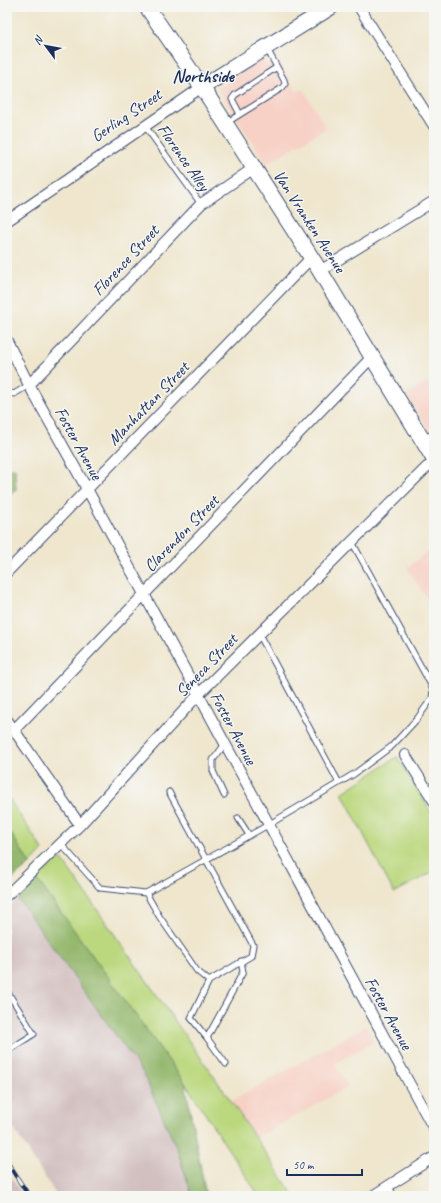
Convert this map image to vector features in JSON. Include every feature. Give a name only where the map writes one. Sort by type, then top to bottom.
[{"type":"street","name":"Van Vranken Avenue","points":[[147,7],[202,87],[320,271],[372,357],[428,436],[434,459]]},
{"type":"street","name":"Gerling Street","points":[[7,221],[202,87],[331,7]]},
{"type":"street","points":[[359,7],[434,126]]},
{"type":"street","name":"Florence Street","points":[[29,385],[201,204],[254,168]]},
{"type":"street","points":[[320,271],[434,201]]},
{"type":"street","name":"Manhattan Street","points":[[7,572],[311,258]]},
{"type":"street","name":"Foster Avenue","points":[[7,341],[29,385],[87,489],[434,1129]]},
{"type":"street","name":"Clarendon Street","points":[[14,730],[372,357]]},
{"type":"street","name":"Seneca Street","points":[[7,895],[80,825],[198,695],[427,467],[434,462]]},
{"type":"street","points":[[7,720],[80,825]]},
{"type":"street","points":[[405,755],[434,801]]},
{"type":"street","points":[[374,1196],[434,1157]]},
{"type":"lane","points":[[225,123],[282,88],[284,80],[265,47]]},
{"type":"lane","points":[[240,114],[232,99],[235,95],[277,67]]},
{"type":"lane","name":"Florence Alley","points":[[145,126],[201,204]]},
{"type":"lane","points":[[7,392],[14,394],[29,385]]},
{"type":"lane","points":[[60,843],[100,888],[146,893],[268,825],[339,783],[354,774],[392,746],[417,719],[432,698],[433,690],[352,542]]},
{"type":"lane","points":[[259,634],[339,783]]},
{"type":"lane","points":[[224,744],[213,760],[213,771],[224,794]]},
{"type":"lane","points":[[169,792],[253,944],[251,956],[209,981],[190,1018],[226,1064]]},
{"type":"lane","points":[[238,818],[249,835]]},
{"type":"lane","points":[[146,893],[159,916],[197,971],[209,981]]},
{"type":"lane","points":[[207,1038],[243,972],[242,961]]},
{"type":"lane","points":[[7,991],[34,1034],[7,1051]]},
{"type":"lane","points":[[389,1186],[394,1196]]},
{"type":"shaded area","points":[[262,58],[266,65],[277,59],[296,91],[304,90],[326,128],[266,164],[217,88]]},
{"type":"shaded area","points":[[434,378],[434,438],[407,395]]},
{"type":"shaded area","points":[[434,548],[434,609],[407,568],[429,550]]},
{"type":"shaded area","points":[[18,899],[143,1073],[177,1149],[192,1196],[57,1196],[7,1118],[7,908]]},
{"type":"shaded area","points":[[366,1026],[375,1041],[335,1064],[348,1087],[256,1138],[231,1101]]},
{"type":"shaded area","points":[[7,1171],[23,1196],[7,1196]]},
{"type":"green space","points":[[15,468],[16,490],[7,495],[7,470]]},
{"type":"green space","points":[[397,757],[434,817],[434,871],[394,893],[342,793]]},
{"type":"green space","points":[[7,796],[43,850],[30,864],[7,827]]},
{"type":"green space","points":[[7,827],[30,864],[7,883]]},
{"type":"green space","points":[[61,858],[231,1101],[294,1196],[259,1196],[185,1083],[36,878]]},
{"type":"green space","points":[[36,878],[185,1083],[206,1196],[192,1196],[177,1149],[143,1073],[18,899]]},
{"type":"railway","points":[[7,1162],[29,1196]]},
{"type":"district","name":"Northside","points":[[203,76]]}]
